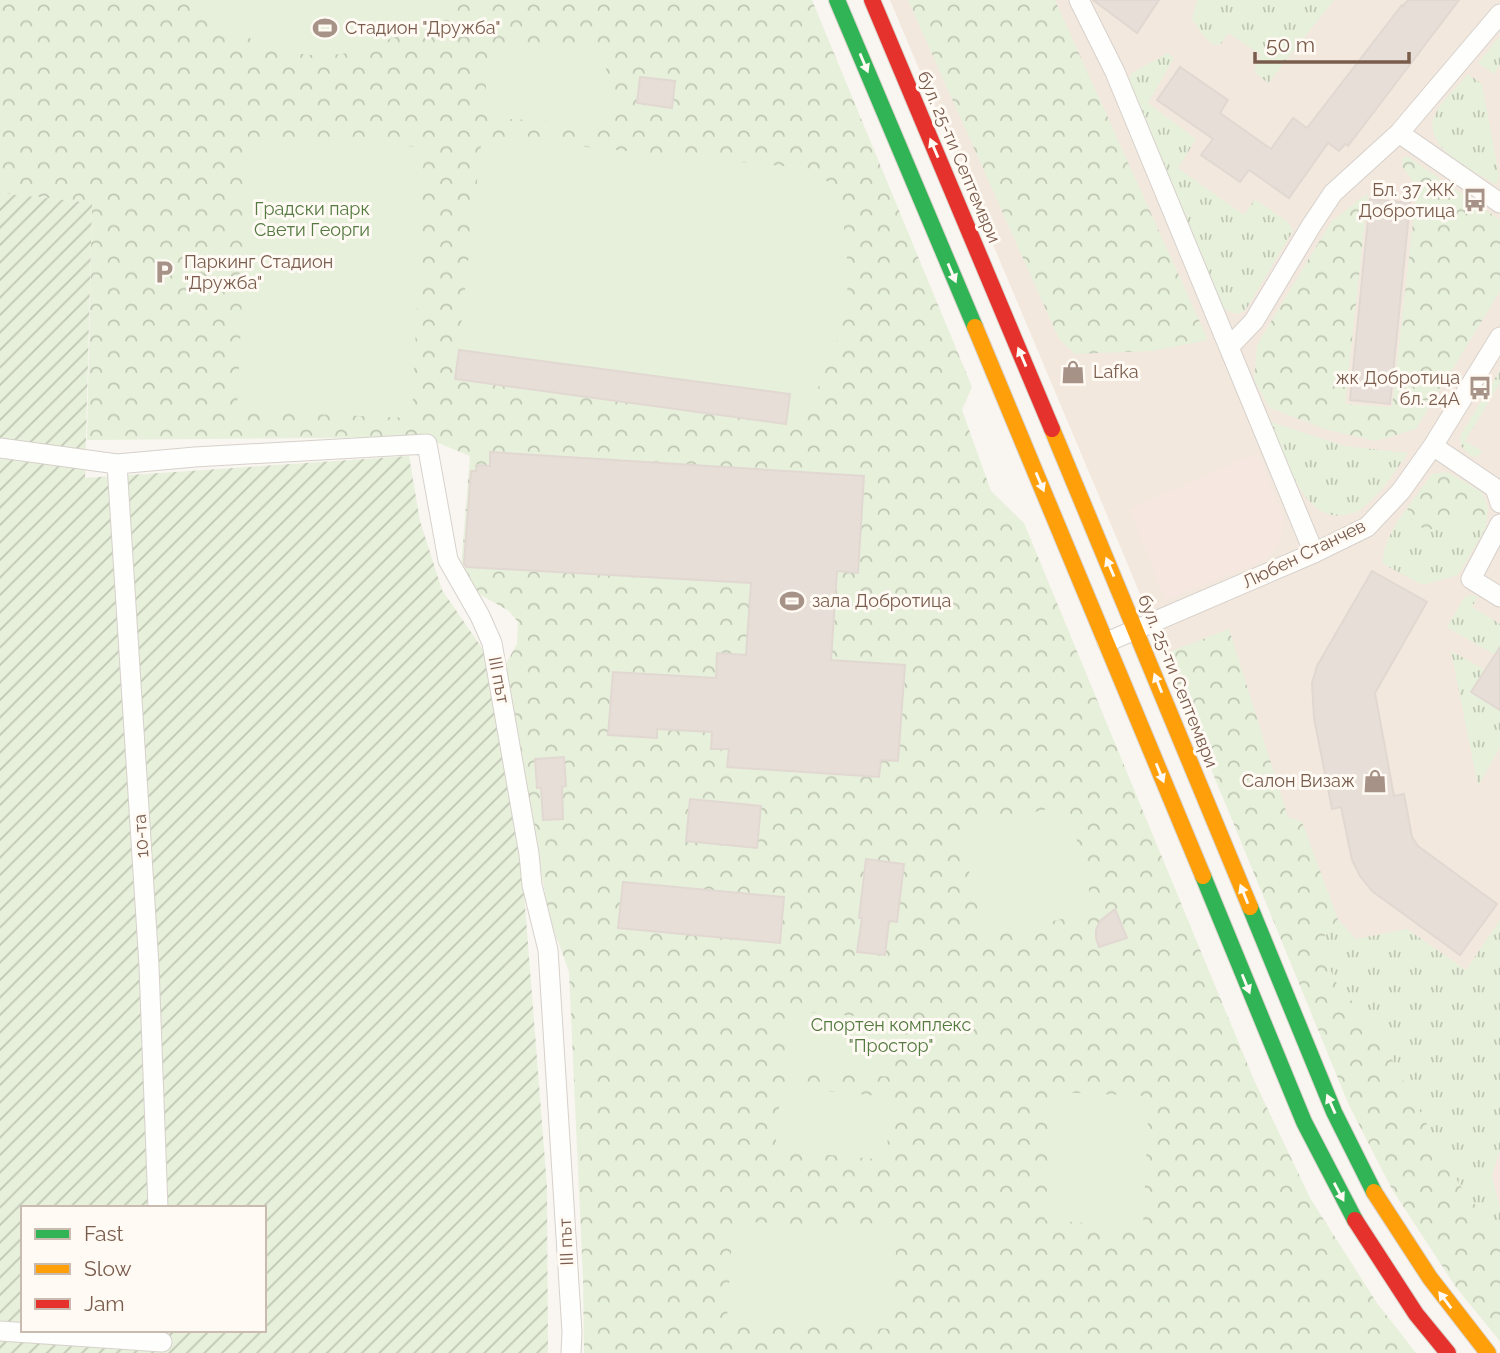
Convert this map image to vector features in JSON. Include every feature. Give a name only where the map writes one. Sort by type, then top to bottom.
[{"type":"main road","points":[[837,0],[1107,642],[1304,1122],[1348,1210],[1416,1314],[1448,1353]]},
{"type":"main road","name":"бул. 25-ти Септември","points":[[872,0],[1334,1112],[1377,1198],[1443,1298],[1488,1353]]},
{"type":"street","points":[[1079,0],[1115,72],[1314,553]]},
{"type":"street","points":[[1230,346],[1254,321],[1333,193],[1399,133],[1500,14]]},
{"type":"street","points":[[1399,133],[1500,203]]},
{"type":"street","name":"Любен Станчев","points":[[1107,642],[1314,553],[1367,527],[1401,491],[1433,446],[1500,337]]},
{"type":"street","name":"ІІІ път","points":[[0,449],[117,464],[427,444],[448,560],[492,643],[532,885],[548,950],[572,1332],[571,1353]]},
{"type":"street","points":[[1433,446],[1495,488],[1500,503]]},
{"type":"street","name":"10-та","points":[[117,464],[149,966],[158,1206]]},
{"type":"street","points":[[1500,524],[1471,579],[1500,597]]},
{"type":"street","points":[[0,1331],[162,1342]]},
{"type":"shaded area","points":[[890,0],[1500,0],[1500,1115],[1496,1234],[1500,1237],[1500,1341],[1456,1287],[1392,1189],[1349,1105],[1128,565]]},
{"type":"shaded area","points":[[1257,453],[1283,516],[1281,539],[1267,559],[1165,600],[1130,509]]},
{"type":"shaded area","points":[[1500,1115],[1500,1237],[1481,1183]]},
{"type":"green space","name":"Спортен комплекс \"Простор\"","points":[[0,0],[812,0],[972,387],[962,410],[991,491],[1024,523],[1254,1080],[1310,1198],[1377,1303],[1416,1353],[584,1353],[569,972],[549,916],[505,665],[517,644],[518,622],[509,611],[472,590],[461,567],[470,456],[424,437],[87,440],[92,203],[0,193]]},
{"type":"green space","name":"Стадион \"Дружба\"","points":[[194,0],[456,0],[435,18],[411,31],[360,50],[312,55],[282,50],[240,34]]},
{"type":"green space","points":[[908,0],[1055,0],[1208,340],[1152,351],[1075,354],[1059,339]]},
{"type":"green space","points":[[1197,0],[1334,0],[1268,83],[1255,73],[1261,55],[1228,33],[1221,44],[1214,45],[1204,37],[1192,19]]},
{"type":"green space","points":[[1500,36],[1500,65],[1494,74],[1478,63]]},
{"type":"green space","points":[[603,44],[613,124],[490,118],[486,75],[494,50]]},
{"type":"green space","points":[[1168,53],[1174,58],[1148,103],[1196,139],[1178,168],[1244,215],[1255,199],[1289,223],[1293,231],[1245,311],[1237,314],[1221,308],[1128,80],[1132,73]]},
{"type":"green space","points":[[1468,74],[1482,84],[1499,176],[1496,185],[1441,147],[1432,125],[1436,113]]},
{"type":"green space","points":[[482,137],[813,169],[829,183],[838,207],[846,235],[848,283],[844,318],[834,350],[812,401],[786,424],[455,379]]},
{"type":"green space","name":"Градски парк Свети Георги","points":[[249,140],[424,147],[412,418],[237,411]]},
{"type":"green space","points":[[1407,156],[1500,220],[1500,291],[1416,429],[1376,441],[1328,430],[1270,408],[1254,380],[1257,345],[1331,222],[1368,193],[1345,404],[1392,407],[1417,187],[1403,168],[1402,158]]},
{"type":"green space","points":[[0,193],[92,203],[85,478],[409,456],[420,521],[442,590],[484,651],[520,842],[547,1187],[548,1353],[0,1353]]},
{"type":"green space","points":[[1500,370],[1500,383],[1465,441],[1482,451],[1477,457],[1470,456],[1461,446],[1460,436]]},
{"type":"green space","points":[[1271,422],[1345,446],[1408,453],[1385,485],[1366,505],[1352,513],[1328,514],[1305,496],[1296,482]]},
{"type":"green space","points":[[1447,472],[1482,492],[1488,508],[1486,528],[1476,529],[1459,521],[1425,530],[1411,519],[1407,508],[1432,474]]},
{"type":"green space","points":[[1407,508],[1411,519],[1444,527],[1459,521],[1476,529],[1486,528],[1458,575],[1423,585],[1383,564],[1387,541]]},
{"type":"green space","points":[[1470,595],[1478,596],[1472,607],[1500,624],[1500,647],[1495,655],[1447,627],[1464,598]]},
{"type":"green space","points":[[1229,629],[1288,817],[1302,822],[1338,919],[1319,943],[1335,981],[1376,1030],[1459,1184],[1500,1237],[1500,1341],[1456,1287],[1392,1189],[1349,1105],[1164,654]]},
{"type":"green space","points":[[1451,651],[1485,670],[1471,692],[1500,710],[1500,747],[1478,786]]},
{"type":"green space","points":[[1068,804],[1094,911],[985,938],[959,830]]},
{"type":"green space","points":[[1338,919],[1356,939],[1407,929],[1466,970],[1500,920],[1500,1150],[1492,1176],[1500,1208],[1500,1237],[1459,1184],[1376,1030],[1335,981],[1319,943]]},
{"type":"green space","points":[[789,1011],[898,1019],[893,1077],[785,1069]]},
{"type":"green space","points":[[781,1087],[891,1097],[886,1160],[775,1150]]},
{"type":"green space","points":[[1053,1092],[1149,1096],[1143,1227],[1045,1220]]},
{"type":"green space","points":[[733,1221],[897,1230],[892,1329],[727,1320]]},
{"type":"building","points":[[1093,0],[1159,0],[1137,33]]},
{"type":"building","points":[[1408,0],[1459,0],[1348,146],[1345,144],[1339,151],[1328,143],[1289,198],[1249,170],[1240,182],[1201,155],[1213,139],[1157,100],[1180,67],[1228,100],[1220,113],[1271,149],[1293,118],[1307,128]]},
{"type":"building","points":[[640,77],[675,81],[672,108],[637,103]]},
{"type":"building","points":[[1370,199],[1410,203],[1390,404],[1350,400]]},
{"type":"building","points":[[459,350],[790,394],[786,424],[455,379]]},
{"type":"building","name":"зала Добротица","points":[[490,452],[864,476],[858,573],[837,571],[831,660],[905,665],[898,761],[881,760],[879,777],[727,767],[729,749],[711,749],[712,732],[657,729],[657,738],[608,735],[613,672],[716,678],[717,653],[746,655],[751,583],[466,567],[464,563],[471,471],[476,471],[477,465],[490,466]]},
{"type":"building","points":[[1372,571],[1427,602],[1375,693],[1394,796],[1404,794],[1412,837],[1418,846],[1497,904],[1460,955],[1372,891],[1352,860],[1341,807],[1332,809],[1314,718],[1312,683],[1317,666]]},
{"type":"building","points":[[1500,647],[1500,710],[1471,692]]},
{"type":"building","points":[[564,757],[566,786],[562,787],[563,819],[543,820],[541,788],[537,788],[535,759]]},
{"type":"building","points":[[690,799],[761,806],[757,848],[686,841]]},
{"type":"building","points":[[866,859],[904,864],[897,922],[889,921],[885,955],[857,952]]},
{"type":"building","points":[[623,882],[784,897],[780,943],[618,928]]},
{"type":"building","points":[[1115,909],[1127,938],[1099,947],[1096,930],[1100,921]]},
{"type":"traffic: fast","points":[[837,0],[975,327]]},
{"type":"traffic: fast","points":[[1203,876],[1304,1122],[1355,1220]]},
{"type":"traffic: fast","points":[[1250,907],[1334,1112],[1374,1192]]},
{"type":"traffic: slow","points":[[975,327],[1203,876]]},
{"type":"traffic: slow","points":[[1052,429],[1250,907]]},
{"type":"traffic: slow","points":[[1374,1192],[1430,1278],[1488,1353]]},
{"type":"traffic: jam","points":[[872,0],[1052,429]]},
{"type":"traffic: jam","points":[[1355,1220],[1416,1314],[1448,1353]]},
{"type":"place","name":"Стадион \"Дружба\"","points":[[325,28]]},
{"type":"place","name":"Бл. 37 ЖК Добротица","points":[[1475,200]]},
{"type":"place","name":"Паркинг Стадион \"Дружба\"","points":[[164,272]]},
{"type":"place","name":"Lafka","points":[[1073,372]]},
{"type":"place","name":"жк Добротица бл. 24А","points":[[1480,388]]},
{"type":"place","name":"зала Добротица","points":[[792,601]]},
{"type":"place","name":"Салон Визаж","points":[[1375,781]]}]
